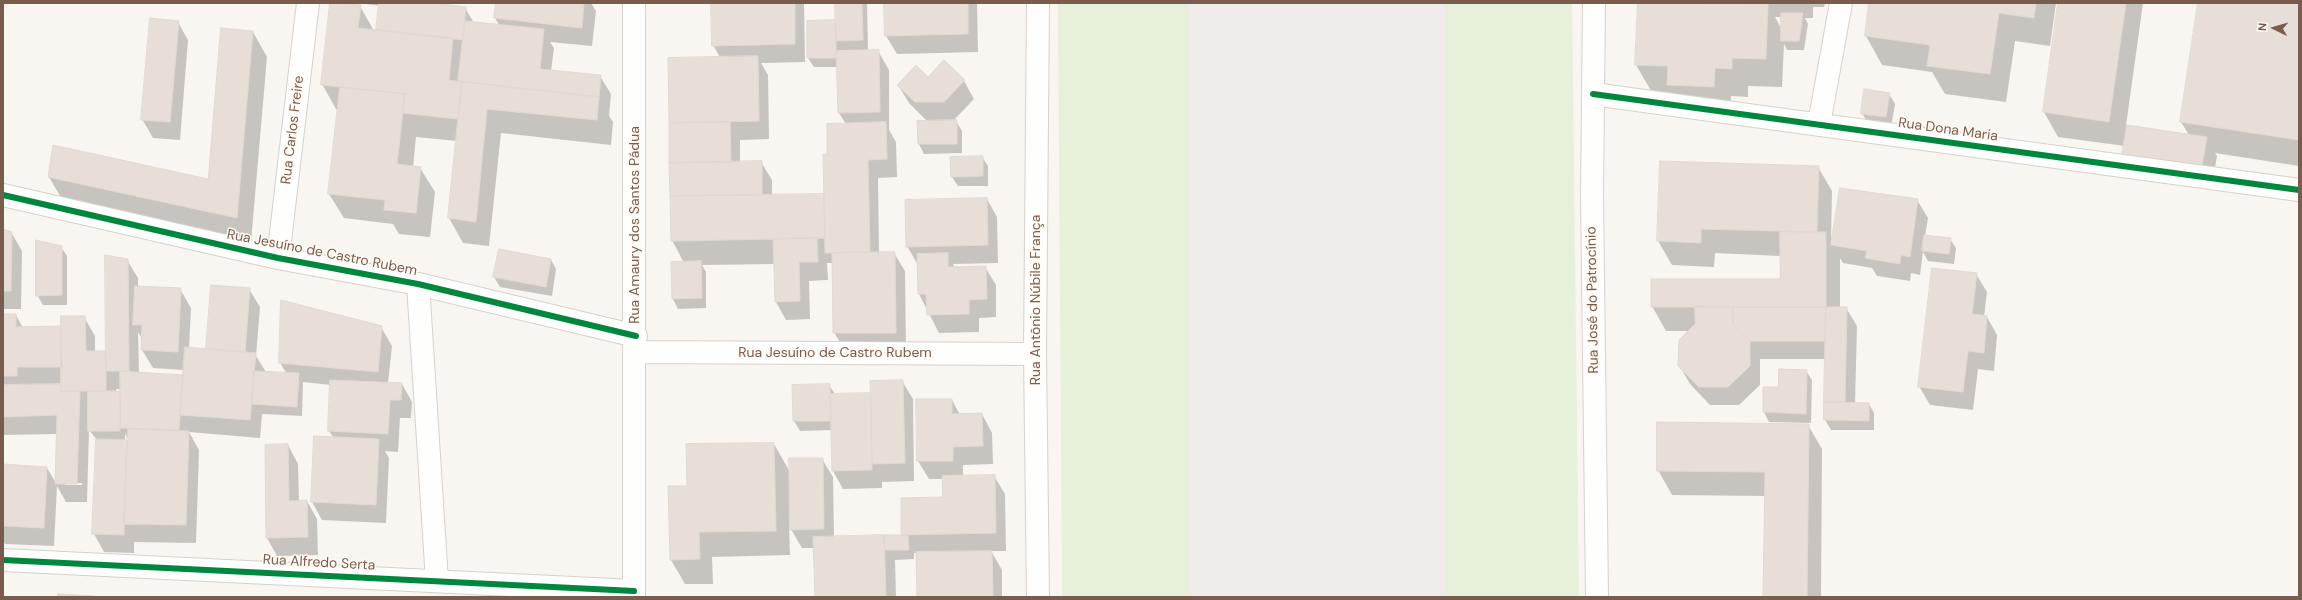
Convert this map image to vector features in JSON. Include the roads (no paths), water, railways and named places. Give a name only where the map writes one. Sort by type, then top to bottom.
[{"type":"street","name":"Rua Carlos Freire","points":[[278,258],[308,3]]},
{"type":"street","name":"Rua Amaury dos Santos Pádua","points":[[634,3],[636,344],[634,594]]},
{"type":"street","name":"Rua Antônio Núbile França","points":[[1038,3],[1036,354],[1038,597]]},
{"type":"street","name":"Rua José do Patrocínio","points":[[1594,3],[1593,94],[1596,597]]},
{"type":"street","points":[[1819,124],[1840,3]]},
{"type":"street","name":"Rua Dona Maria","points":[[1593,94],[2299,190]]},
{"type":"street","name":"Rua Jesuíno de Castro Rubem","points":[[3,196],[278,258],[418,284],[636,344],[1036,354]]},
{"type":"street","points":[[418,284],[437,581]]},
{"type":"street","name":"Rua Alfredo Serta","points":[[3,560],[437,581],[634,594]]}]
